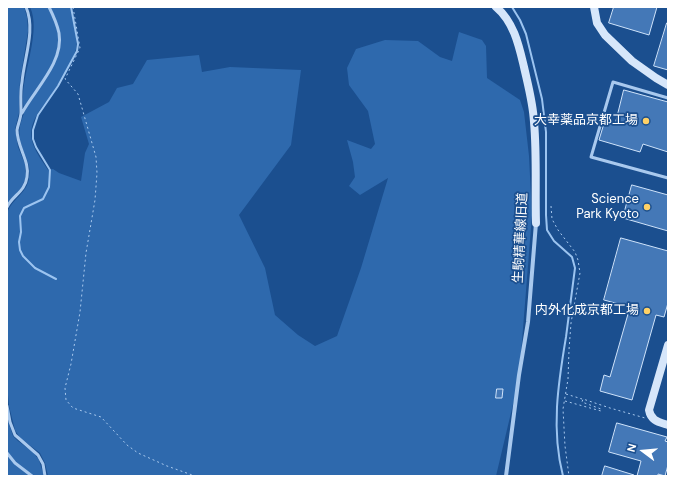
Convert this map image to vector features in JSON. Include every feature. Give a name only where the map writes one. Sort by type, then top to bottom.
[{"type":"street","name":"生駒精華線旧道","points":[[496,7],[506,17],[520,51],[532,104],[535,137],[536,223],[528,322],[519,375],[506,476]]},
{"type":"street","points":[[594,7],[597,23],[605,35],[632,61],[668,85]]},
{"type":"street","points":[[668,344],[649,410],[650,416],[653,420],[668,425]]},
{"type":"lane","points":[[21,114],[20,95],[30,26],[26,7]]},
{"type":"lane","points":[[7,206],[22,190],[27,177],[27,164],[17,135],[21,114],[54,64],[59,52],[59,32],[49,7]]},
{"type":"lane","points":[[668,98],[613,82],[591,157],[668,178]]},
{"type":"lane","points":[[7,406],[10,422],[15,435],[38,455],[43,464],[46,476]]},
{"type":"lane","points":[[7,453],[15,463],[32,476]]},
{"type":"path","points":[[73,7],[80,48],[65,79],[78,94],[96,157],[97,173],[95,200],[86,253],[80,312],[71,364],[64,388],[66,400],[73,408],[101,417],[127,445],[138,452],[167,466],[195,476]]},
{"type":"path","points":[[550,206],[552,219],[558,230],[575,252],[580,273],[571,323],[568,379],[563,409],[564,446],[569,476]]},
{"type":"path","points":[[566,394],[643,418],[650,416]]},
{"type":"path","points":[[564,401],[601,411],[602,409],[582,402],[583,399]]},
{"type":"shaded area","points":[[7,7],[24,7],[27,17],[28,31],[20,81],[19,113],[15,129],[18,147],[25,164],[26,177],[21,189],[7,203]]},
{"type":"shaded area","points":[[30,7],[70,7],[76,34],[76,49],[63,77],[36,116],[33,122],[31,136],[36,151],[48,170],[53,169],[59,173],[81,181],[85,153],[89,144],[81,117],[109,102],[117,88],[133,84],[147,60],[199,55],[202,72],[230,67],[301,70],[291,145],[239,215],[265,268],[275,315],[298,335],[315,346],[337,336],[361,268],[388,178],[360,195],[349,186],[355,177],[353,162],[347,140],[371,149],[375,144],[368,111],[349,85],[347,68],[356,49],[385,40],[418,41],[440,57],[452,61],[459,32],[482,40],[486,46],[487,78],[520,100],[524,112],[529,156],[532,215],[519,379],[496,476],[48,476],[45,463],[40,453],[20,438],[15,430],[9,406],[7,384],[7,214],[12,204],[28,184],[30,173],[21,145],[19,133],[20,124],[24,113],[24,85],[34,27]]},
{"type":"shaded area","points":[[7,418],[13,436],[33,452],[39,460],[44,476],[7,476]]},
{"type":"building","points":[[614,7],[657,7],[649,35],[609,23]]},
{"type":"building","points":[[668,23],[668,70],[654,66]]},
{"type":"building","name":"大幸薬品京都工場","points":[[624,90],[668,102],[668,152],[643,144],[640,152],[599,140],[605,120],[615,123]]},
{"type":"building","name":"Science Park Kyoto","points":[[632,185],[668,195],[668,231],[623,218]]},
{"type":"building","name":"内外化成京都工場","points":[[621,238],[668,251],[668,303],[664,317],[656,315],[632,400],[600,391],[604,375],[610,377],[630,307],[604,300]]},
{"type":"building","points":[[497,389],[503,389],[502,398],[496,398]]},
{"type":"building","points":[[617,423],[667,437],[665,441],[668,442],[668,465],[665,476],[658,474],[658,476],[637,476],[641,461],[609,452]]},
{"type":"building","points":[[605,466],[634,475],[634,476],[602,476]]},
{"type":"waterway","points":[[56,279],[35,268],[23,256],[20,250],[19,242],[21,232],[20,216],[24,208],[43,199],[49,187],[50,170],[36,147],[33,139],[33,130],[38,115],[58,86],[77,51],[78,44],[71,7]]},
{"type":"waterway","points":[[512,7],[526,34],[542,99],[546,132],[547,230],[554,241],[572,257],[575,268],[560,372],[557,407],[557,441],[563,476]]},
{"type":"place","name":"大幸薬品京都工場","points":[[646,121]]},
{"type":"place","name":"Science Park Kyoto","points":[[647,207]]},
{"type":"place","name":"内外化成京都工場","points":[[647,311]]}]
